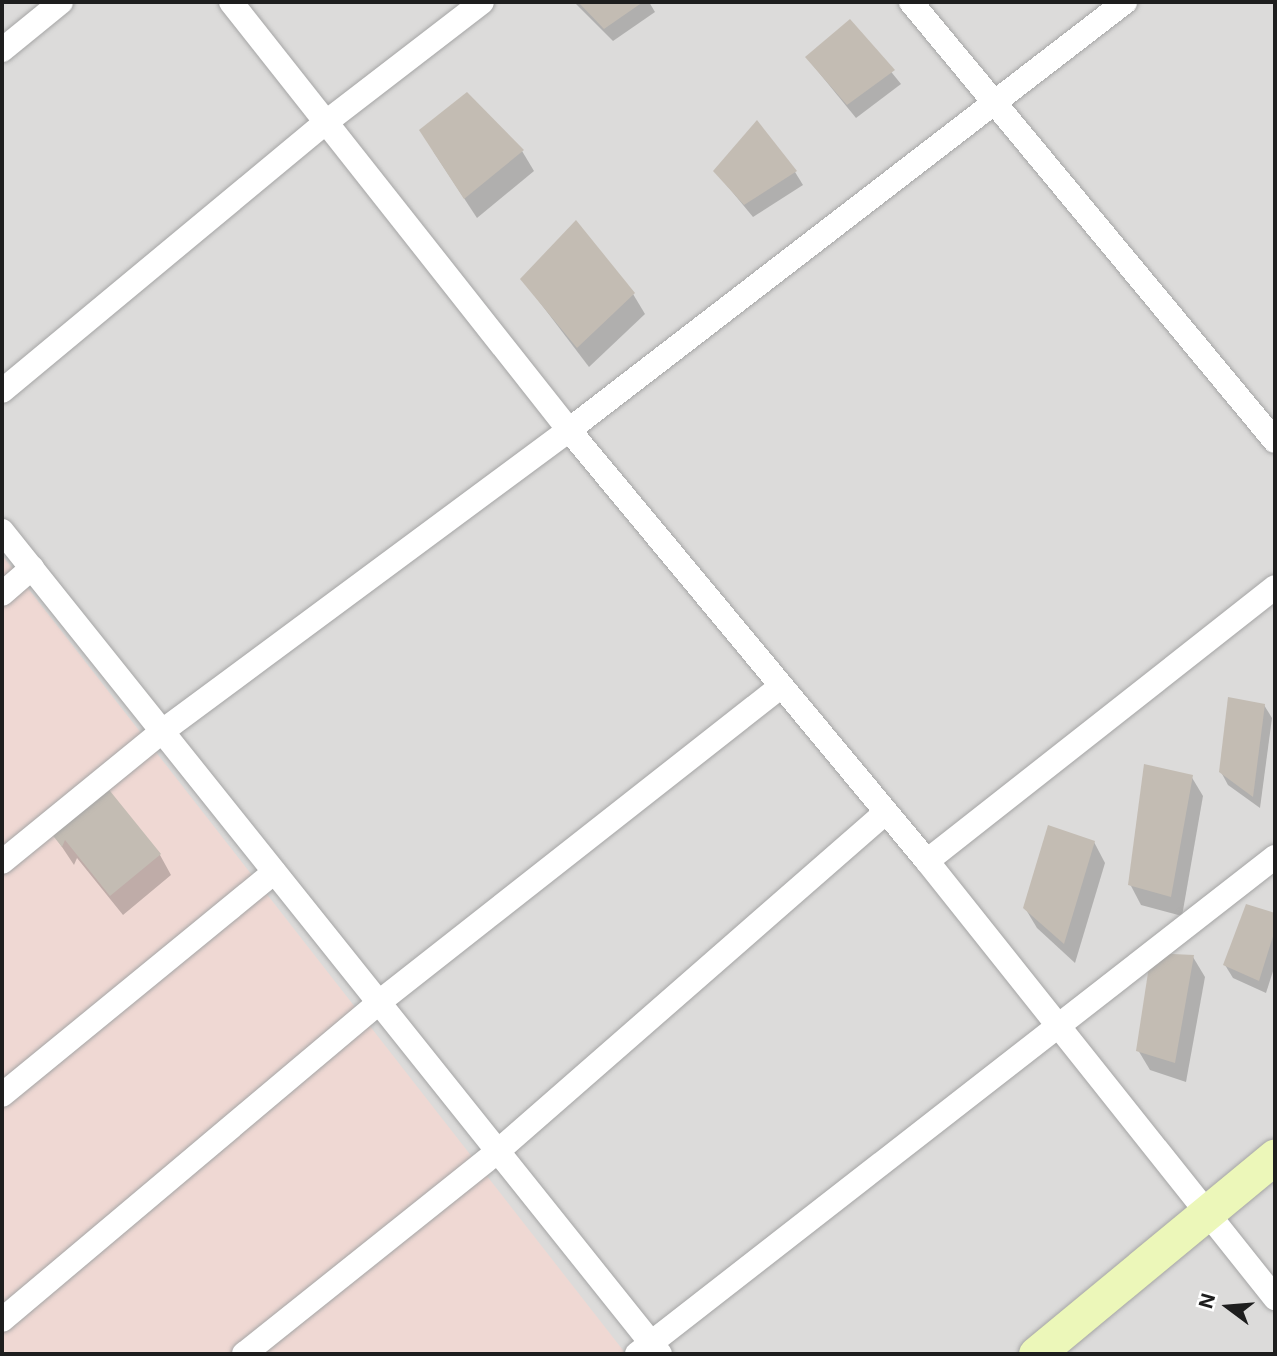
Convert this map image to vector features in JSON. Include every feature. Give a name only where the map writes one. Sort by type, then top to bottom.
[{"type":"main road","points":[[1036,1354],[1275,1156]]},
{"type":"street","points":[[2,50],[61,2]]},
{"type":"street","points":[[231,2],[569,430],[927,861],[1275,1298]]},
{"type":"street","points":[[2,391],[325,123],[482,2]]},
{"type":"street","points":[[911,2],[1275,441]]},
{"type":"street","points":[[2,862],[164,730],[569,430],[1125,2]]},
{"type":"street","points":[[2,531],[164,730],[498,1152],[649,1351],[1056,1026],[1275,857]]},
{"type":"street","points":[[2,594],[32,568]]},
{"type":"street","points":[[927,861],[1275,587]]},
{"type":"street","points":[[2,1320],[379,1003],[780,687]]},
{"type":"street","points":[[244,1354],[498,1152],[886,812]]},
{"type":"street","points":[[2,1095],[274,872]]},
{"type":"shaded area","points":[[2,2],[1275,2],[1275,1354],[2,1354]]},
{"type":"shaded area","points":[[2,555],[626,1354],[2,1354]]},
{"type":"building","points":[[578,2],[643,2],[604,29]]},
{"type":"building","points":[[850,19],[895,70],[847,105],[805,57]]},
{"type":"building","points":[[467,92],[524,150],[464,199],[419,130]]},
{"type":"building","points":[[757,120],[797,171],[744,205],[713,171]]},
{"type":"building","points":[[576,220],[635,293],[577,348],[520,279]]},
{"type":"building","points":[[1228,697],[1265,704],[1253,797],[1219,772]]},
{"type":"building","points":[[1144,764],[1193,775],[1171,897],[1128,885]]},
{"type":"building","points":[[106,786],[161,854],[110,896],[65,840],[62,847],[50,832]]},
{"type":"building","points":[[1048,825],[1095,841],[1064,944],[1023,908]]},
{"type":"building","points":[[1246,904],[1275,913],[1275,930],[1259,981],[1223,965]]},
{"type":"building","points":[[1151,953],[1194,955],[1175,1063],[1136,1051]]}]
